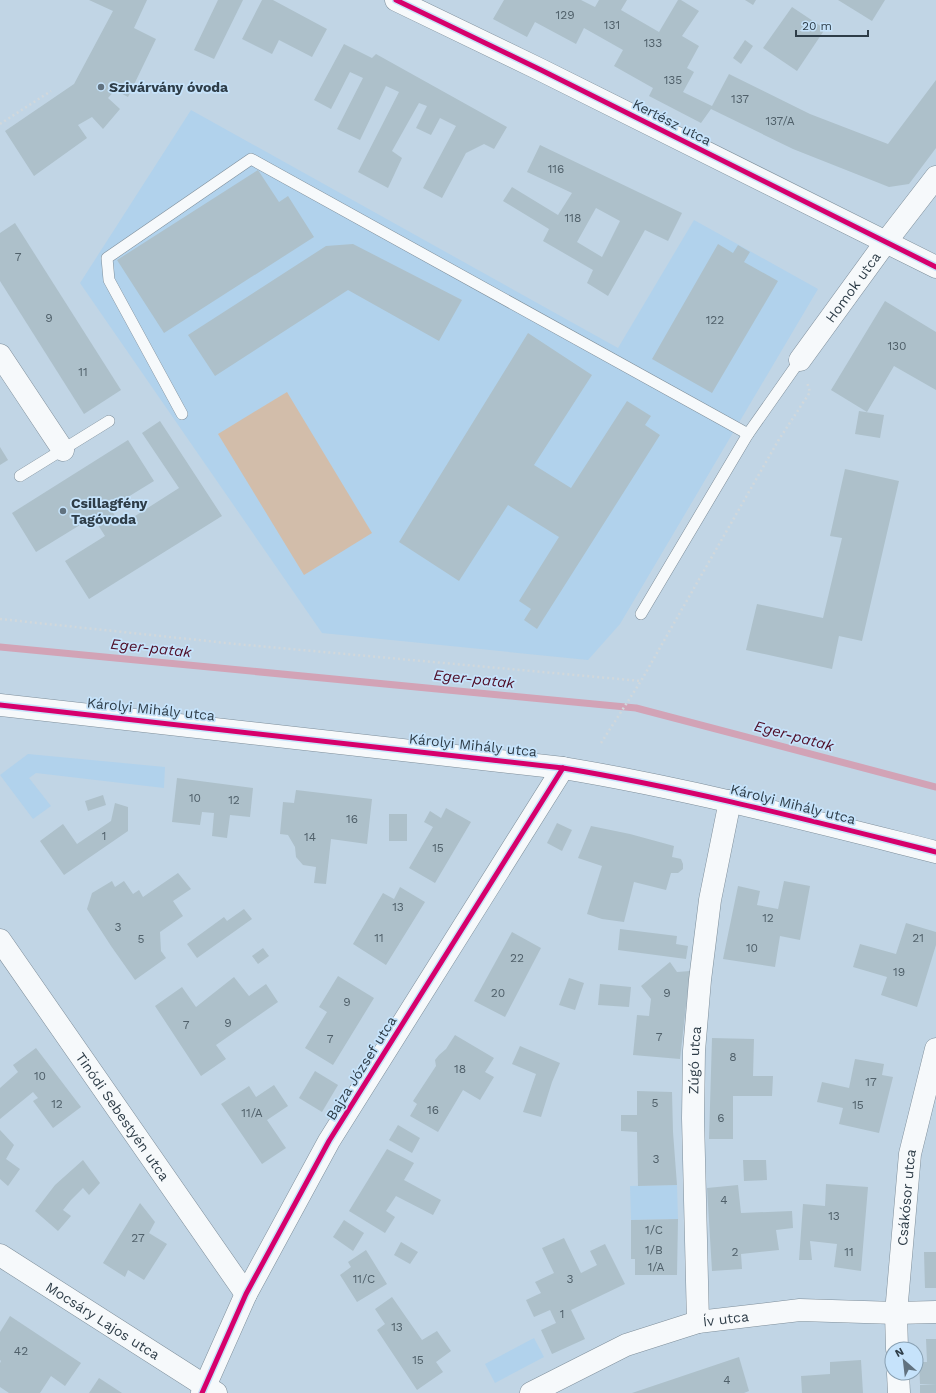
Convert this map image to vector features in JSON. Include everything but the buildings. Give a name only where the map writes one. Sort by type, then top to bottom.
[{"type":"street","name":"Kertész utca","points":[[396,0],[541,70],[936,267]]},
{"type":"street","name":"Homok utca","points":[[800,360],[885,242],[936,177]]},
{"type":"street","points":[[0,355],[63,450]]},
{"type":"street","name":"Károlyi Mihály utca","points":[[0,705],[599,773],[730,800],[936,852]]},
{"type":"street","name":"Bajza József utca","points":[[208,1391],[246,1294],[330,1141],[563,768]]},
{"type":"street","name":"Zúgó utca","points":[[698,1322],[693,1118],[694,1050],[700,980],[710,900],[730,800]]},
{"type":"street","name":"Tinódi Sebestyén utca","points":[[0,940],[246,1294]]},
{"type":"street","name":"Csákósor utca","points":[[897,1341],[896,1313],[910,1154],[936,1049]]},
{"type":"street","name":"Mocsáry Lajos utca","points":[[0,1255],[208,1391]]},
{"type":"street","name":"Ív utca","points":[[531,1393],[626,1345],[698,1322],[800,1310],[896,1313],[936,1312]]},
{"type":"street","points":[[898,1381],[899,1393]]},
{"type":"lane","points":[[182,414],[109,280],[107,258],[251,160],[748,434]]},
{"type":"lane","points":[[640,614],[748,434],[800,360]]},
{"type":"lane","points":[[20,476],[109,422]]},
{"type":"path","points":[[0,124],[51,91]]},
{"type":"path","points":[[601,743],[641,681],[778,441],[810,392],[800,360]]},
{"type":"path","points":[[0,619],[236,644],[641,681]]},
{"type":"shaded area","points":[[191,110],[618,348],[694,220],[818,289],[620,624],[588,660],[322,633],[80,283]]},
{"type":"shaded area","points":[[287,392],[372,533],[304,575],[218,434]]},
{"type":"shaded area","points":[[28,754],[165,767],[164,788],[36,773],[29,778],[51,806],[33,819],[0,775]]},
{"type":"shaded area","points":[[677,1185],[678,1219],[631,1220],[630,1186]]},
{"type":"shaded area","points":[[534,1338],[544,1357],[495,1383],[485,1364]]},
{"type":"waterway","name":"Eger-patak","points":[[0,647],[636,708],[936,787]]},
{"type":"cycle path","points":[[396,0],[541,70],[936,267]]},
{"type":"cycle path","points":[[0,705],[563,768],[610,776],[704,796],[797,817],[936,852]]},
{"type":"cycle path","points":[[202,1393],[246,1294],[329,1141],[563,768]]},
{"type":"place","name":"Szivárvány óvoda","points":[[101,87]]},
{"type":"place","name":"Csillagfény Tagóvoda","points":[[63,511]]}]
